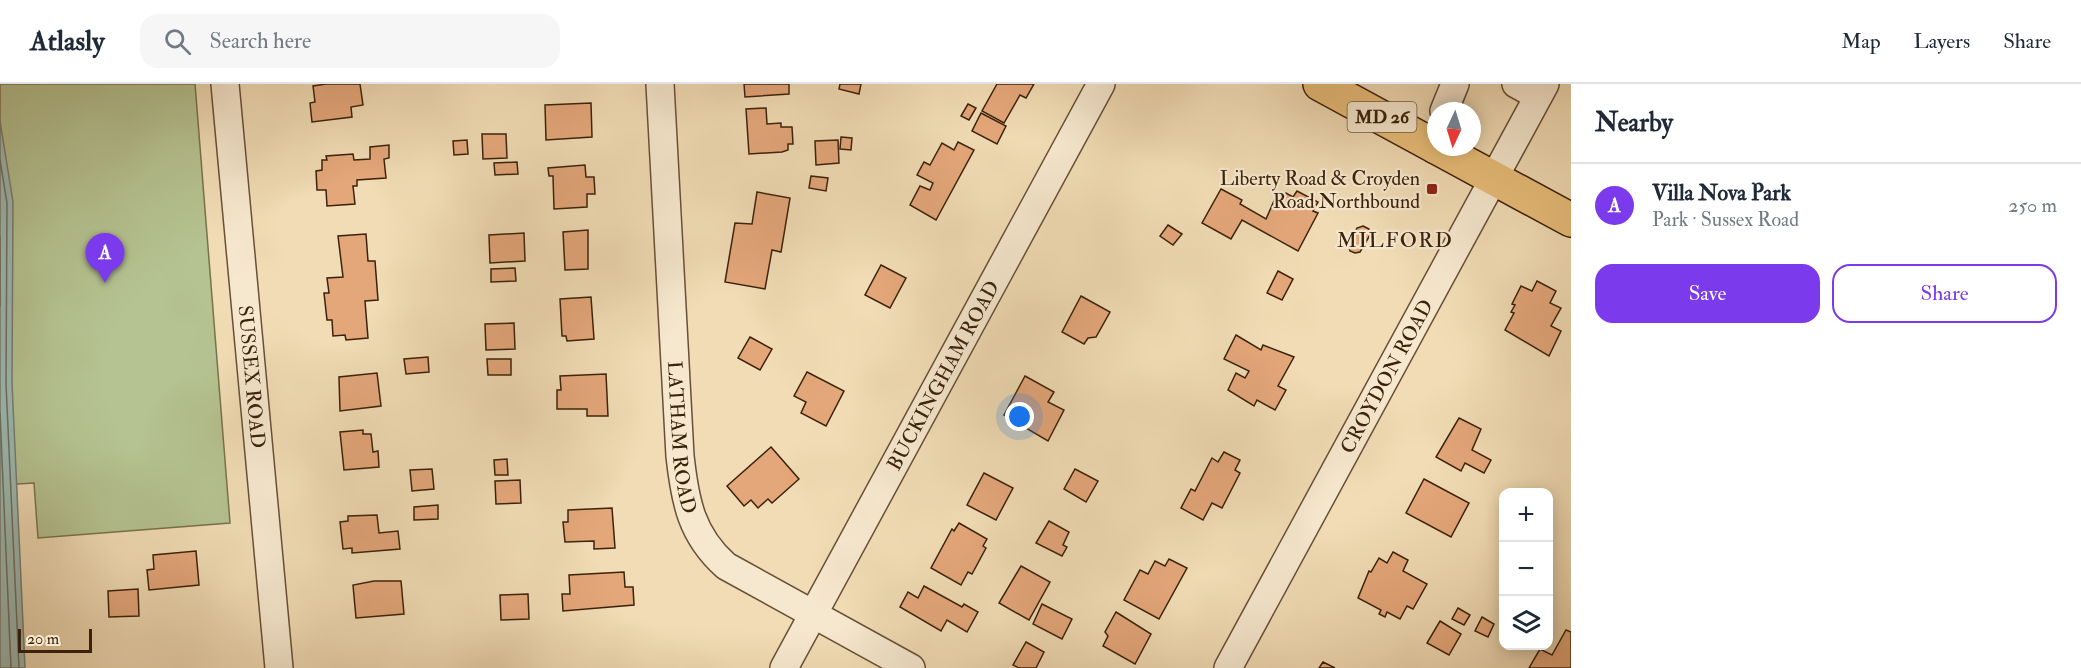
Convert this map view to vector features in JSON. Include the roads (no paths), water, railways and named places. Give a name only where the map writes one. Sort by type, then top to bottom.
[{"type":"main road","name":"MD 26","points":[[1339,89],[1427,138]]},
{"type":"main road","name":"MD 26","points":[[1458,156],[1571,220]]},
{"type":"street","name":"SUSSEX ROAD","points":[[225,84],[264,486],[279,668]]},
{"type":"street","name":"LATHAM ROAD","points":[[660,84],[680,456],[688,504],[703,543],[721,561],[740,575],[911,668]]},
{"type":"street","name":"BUCKINGHAM ROAD","points":[[784,668],[1101,84]]},
{"type":"street","points":[[1448,102],[1455,84]]},
{"type":"street","name":"CROYDON ROAD","points":[[1228,668],[1492,177],[1533,88]]},
{"type":"water","points":[[0,121],[13,202],[12,383],[25,668],[0,668]]},
{"type":"place","name":"Liberty Road & Croyden Road Northbound","points":[[1432,189]]},
{"type":"place","name":"Villa Nova Park","points":[[105,283]]},
{"type":"district","name":"MILFORD","points":[[1395,240]]}]
